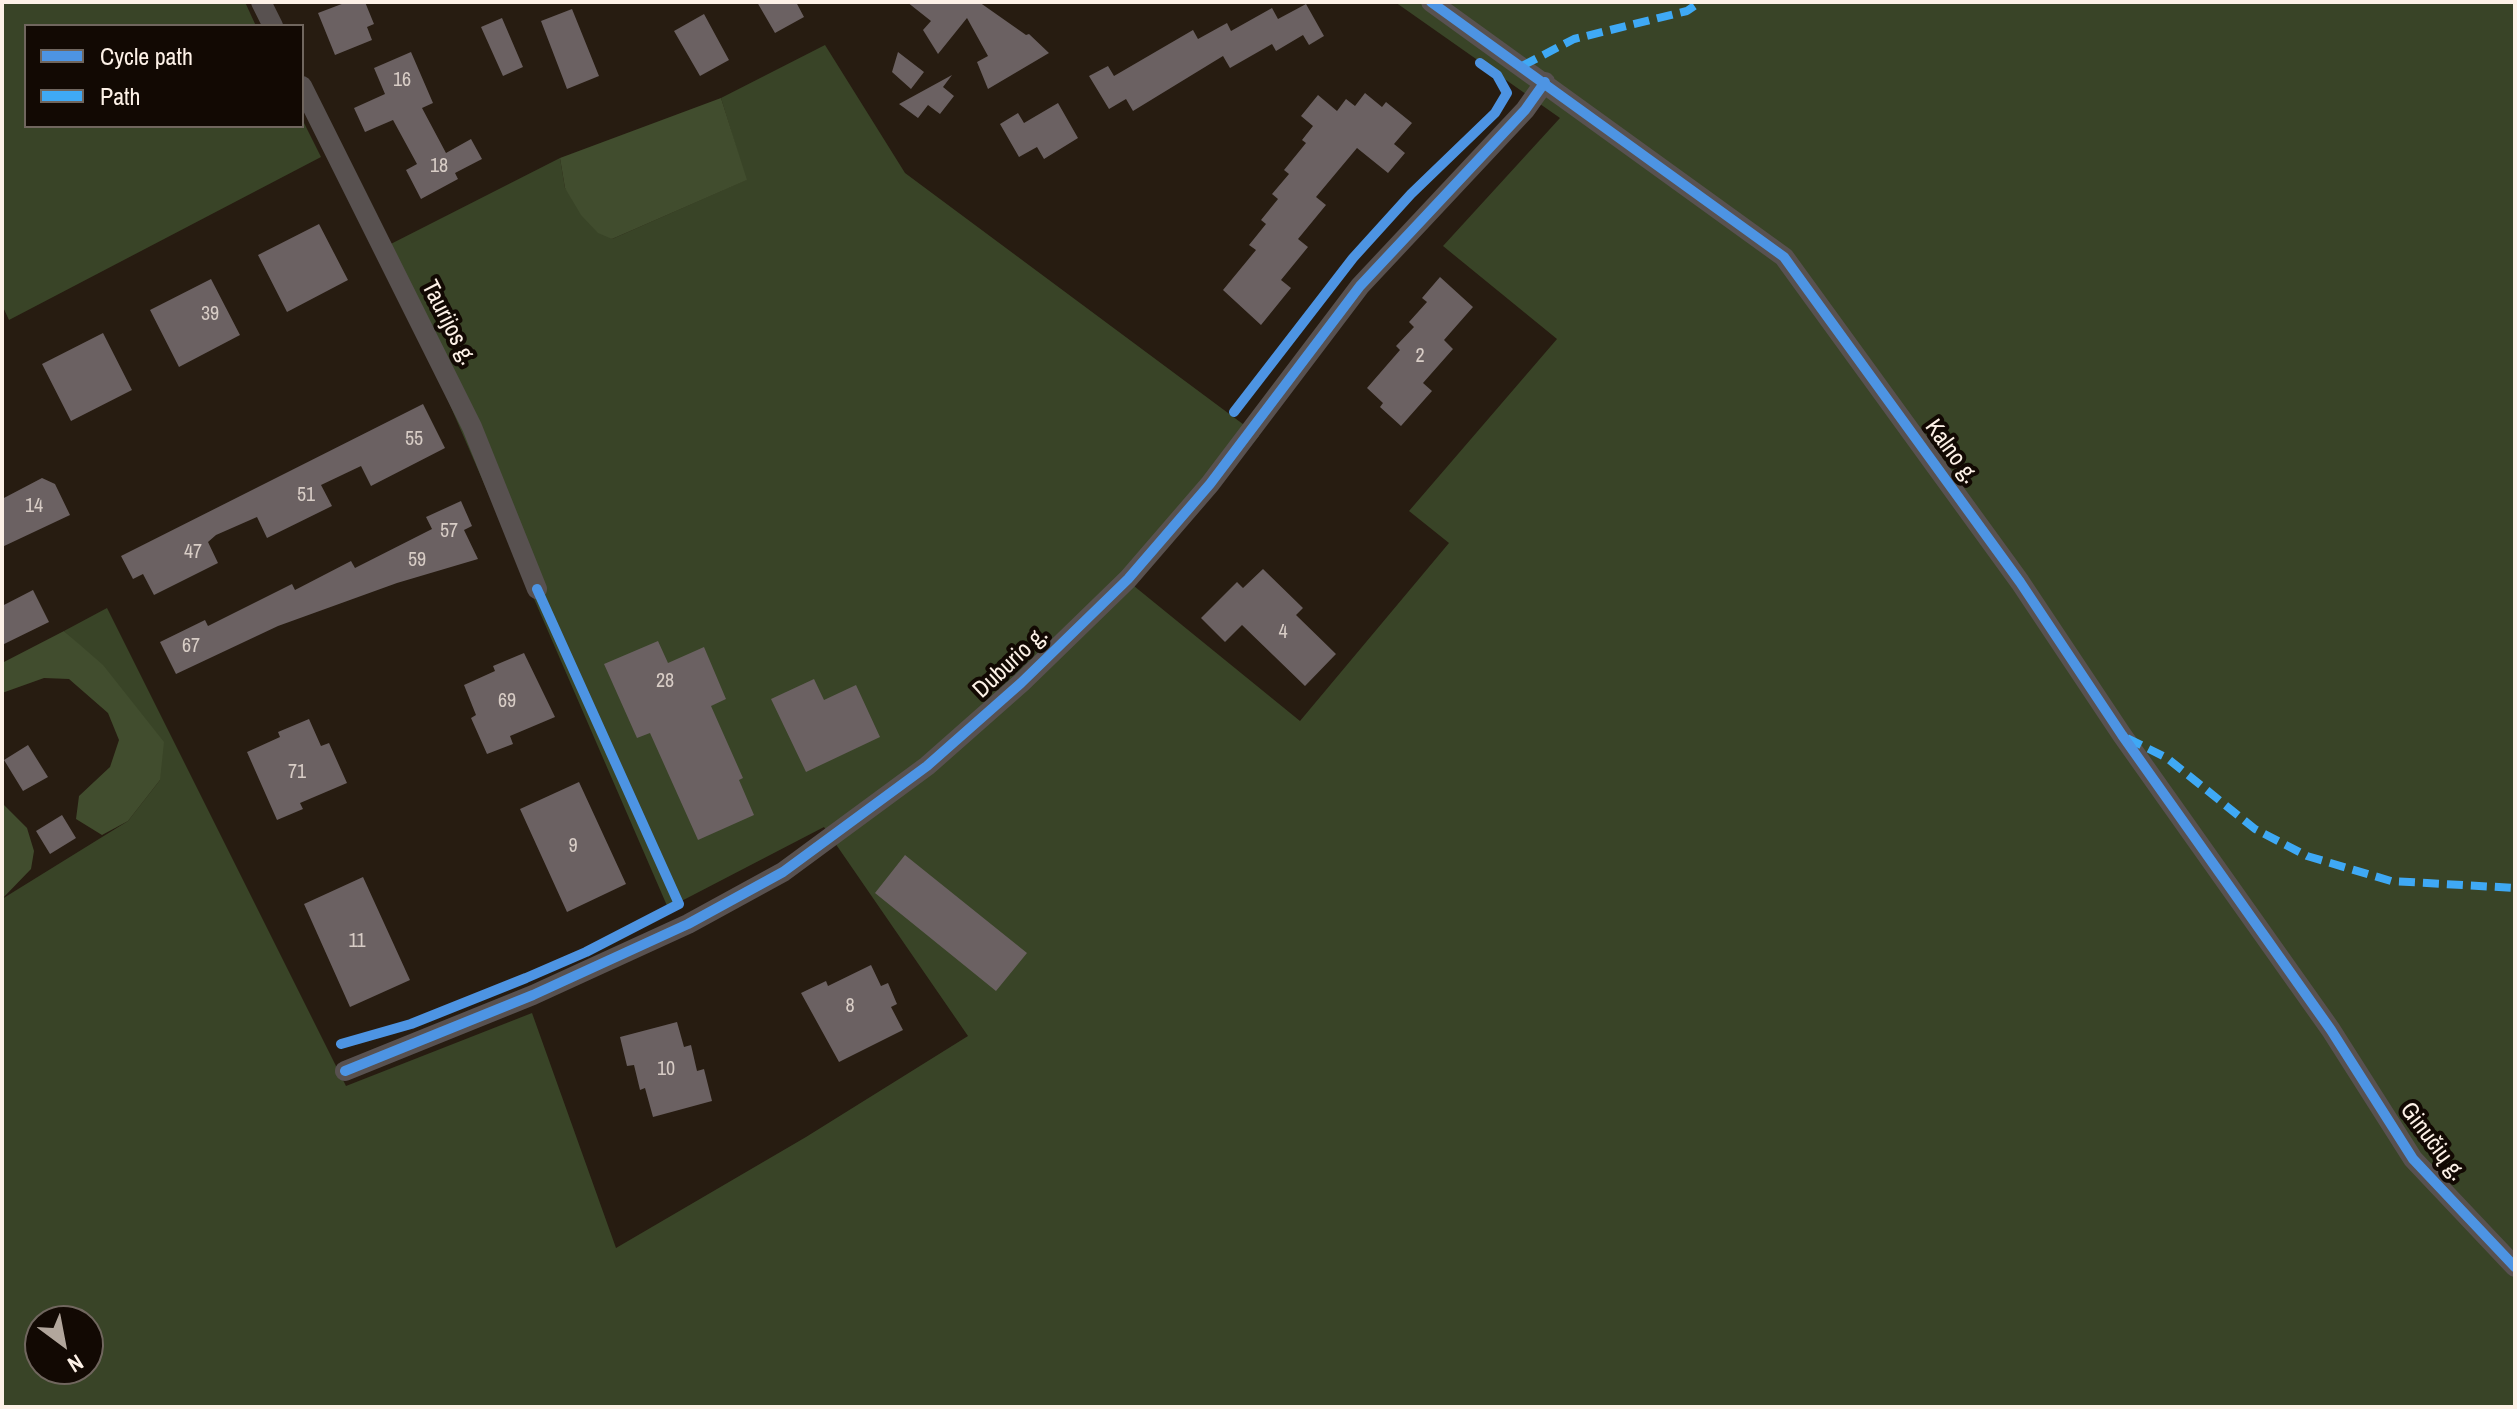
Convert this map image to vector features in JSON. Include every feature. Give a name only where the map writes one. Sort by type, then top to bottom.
[{"type":"street","points":[[261,2],[272,24]]},
{"type":"street","name":"Kalno g.","points":[[1431,2],[1784,257],[2020,582],[2122,735],[2331,1030]]},
{"type":"street","name":"Duburio g.","points":[[345,1071],[533,995],[688,924],[783,872],[927,766],[1021,683],[1128,579],[1210,484],[1360,286],[1525,110],[1545,82]]},
{"type":"street","name":"Taurijos g.","points":[[304,90],[472,427],[537,589]]},
{"type":"street","name":"Ginučių g.","points":[[2331,1030],[2413,1159],[2515,1267]]},
{"type":"green space","points":[[2,2],[245,2],[255,24],[24,24],[24,128],[304,128],[304,123],[321,157],[9,320],[2,305]]},
{"type":"green space","points":[[1395,2],[2515,2],[2515,1407],[2,1407],[2,899],[128,821],[160,780],[82,648],[64,631],[107,608],[346,1086],[532,1013],[616,1248],[806,1137],[968,1036],[824,827],[668,908],[437,375],[375,252],[560,158],[565,188],[612,239],[746,180],[721,98],[825,45],[905,173],[1259,436],[1134,586],[1300,721],[1449,543],[1409,511],[1557,339],[1443,246],[1560,118]]},
{"type":"green space","points":[[721,98],[747,180],[612,239],[598,233],[581,215],[565,188],[560,158]]},
{"type":"green space","points":[[64,631],[103,665],[164,742],[160,780],[128,821],[102,835],[76,819],[79,796],[110,767],[119,740],[108,713],[69,679],[44,678],[2,693],[2,663]]},
{"type":"green space","points":[[2,803],[27,828],[34,851],[31,869],[2,899]]},
{"type":"building","points":[[347,2],[365,2],[374,24],[367,27],[372,40],[335,55],[318,13]]},
{"type":"building","points":[[757,2],[796,2],[804,17],[775,33]]},
{"type":"building","points":[[907,2],[979,2],[1026,35],[1029,34],[1049,53],[988,89],[977,62],[988,56],[967,18],[938,54],[923,30],[931,21]]},
{"type":"building","points":[[1306,4],[1324,36],[1309,45],[1303,35],[1276,51],[1272,44],[1230,68],[1223,56],[1133,111],[1126,99],[1109,109],[1089,76],[1108,66],[1114,76],[1193,30],[1198,39],[1227,23],[1231,31],[1272,8],[1278,19]]},
{"type":"building","points":[[572,9],[599,76],[567,89],[541,21]]},
{"type":"building","points":[[704,14],[729,60],[700,76],[674,31]]},
{"type":"building","points":[[502,18],[523,67],[503,76],[481,27]]},
{"type":"building","points":[[411,52],[433,103],[422,108],[446,153],[471,139],[482,159],[455,173],[458,179],[421,199],[406,170],[417,164],[393,120],[365,132],[354,108],[385,94],[374,68]]},
{"type":"building","points":[[898,52],[924,72],[911,89],[892,72]]},
{"type":"building","points":[[952,75],[943,87],[954,96],[940,114],[928,105],[918,118],[899,104]]},
{"type":"building","points":[[1365,93],[1382,107],[1386,102],[1412,123],[1394,144],[1405,153],[1388,173],[1357,148],[1316,197],[1326,205],[1298,239],[1308,247],[1281,280],[1291,288],[1261,325],[1223,290],[1256,250],[1249,245],[1266,224],[1261,220],[1278,199],[1272,194],[1289,174],[1284,170],[1306,143],[1302,140],[1313,126],[1301,116],[1318,95],[1337,111],[1346,99],[1355,106]]},
{"type":"building","points":[[1058,103],[1078,138],[1044,159],[1037,147],[1019,157],[1000,124],[1018,113],[1024,123]]},
{"type":"building","points":[[319,224],[348,280],[287,312],[258,255]]},
{"type":"building","points":[[1440,277],[1473,307],[1444,340],[1453,349],[1423,383],[1432,391],[1401,426],[1380,407],[1383,403],[1367,388],[1400,350],[1396,346],[1414,327],[1409,322],[1427,302],[1422,298]]},
{"type":"building","points":[[211,279],[240,335],[179,367],[150,310]]},
{"type":"building","points":[[103,333],[132,390],[71,421],[42,364]]},
{"type":"building","points":[[423,404],[445,448],[371,486],[361,466],[321,485],[332,506],[267,538],[257,517],[216,535],[208,542],[218,563],[154,595],[143,574],[133,579],[121,556]]},
{"type":"building","points":[[42,478],[55,484],[70,515],[2,547],[2,499]]},
{"type":"building","points":[[461,501],[472,526],[464,530],[478,559],[397,583],[278,626],[176,674],[160,642],[205,620],[208,626],[292,584],[295,590],[351,561],[355,568],[432,529],[426,517]]},
{"type":"building","points":[[1263,569],[1303,608],[1296,615],[1336,654],[1305,686],[1242,625],[1225,642],[1201,618],[1237,582],[1243,588]]},
{"type":"building","points":[[33,590],[49,622],[2,645],[2,606]]},
{"type":"building","points":[[658,641],[668,663],[704,647],[726,699],[711,706],[743,778],[739,780],[754,815],[698,840],[650,733],[637,738],[604,664]]},
{"type":"building","points":[[524,653],[555,717],[510,736],[513,744],[487,754],[471,718],[476,715],[464,685],[495,671],[493,666]]},
{"type":"building","points":[[814,679],[824,700],[856,685],[880,737],[806,772],[771,699]]},
{"type":"building","points":[[309,719],[321,746],[329,743],[347,783],[300,803],[303,809],[277,820],[247,752],[280,737],[278,732]]},
{"type":"building","points":[[28,745],[48,777],[23,791],[4,760]]},
{"type":"building","points":[[579,782],[626,884],[567,912],[520,809]]},
{"type":"building","points":[[62,815],[76,838],[50,854],[36,831]]},
{"type":"building","points":[[905,855],[1027,953],[996,991],[875,893]]},
{"type":"building","points":[[363,877],[410,980],[350,1007],[304,904]]},
{"type":"building","points":[[871,965],[881,986],[888,983],[897,1004],[891,1007],[903,1030],[839,1062],[801,993],[826,981],[828,986]]},
{"type":"building","points":[[677,1022],[684,1047],[691,1045],[697,1071],[704,1069],[712,1101],[653,1117],[645,1088],[640,1090],[634,1065],[627,1066],[620,1037]]},
{"type":"marked path","points":[[1522,66],[1574,39],[1687,11],[1700,2]]},
{"type":"marked path","points":[[2127,738],[2167,758],[2255,829],[2307,856],[2391,881],[2515,888]]},
{"type":"cycle path","points":[[1431,2],[1784,257],[2020,582],[2122,735],[2331,1030],[2413,1159],[2515,1267]]},
{"type":"cycle path","points":[[1234,412],[1353,258],[1411,194],[1495,113],[1507,93],[1497,75],[1480,63]]},
{"type":"cycle path","points":[[345,1071],[533,995],[688,924],[783,872],[927,766],[1021,683],[1128,579],[1210,484],[1360,286],[1525,110],[1545,82]]},
{"type":"cycle path","points":[[341,1044],[411,1024],[526,978],[586,952],[679,904],[537,589]]}]
